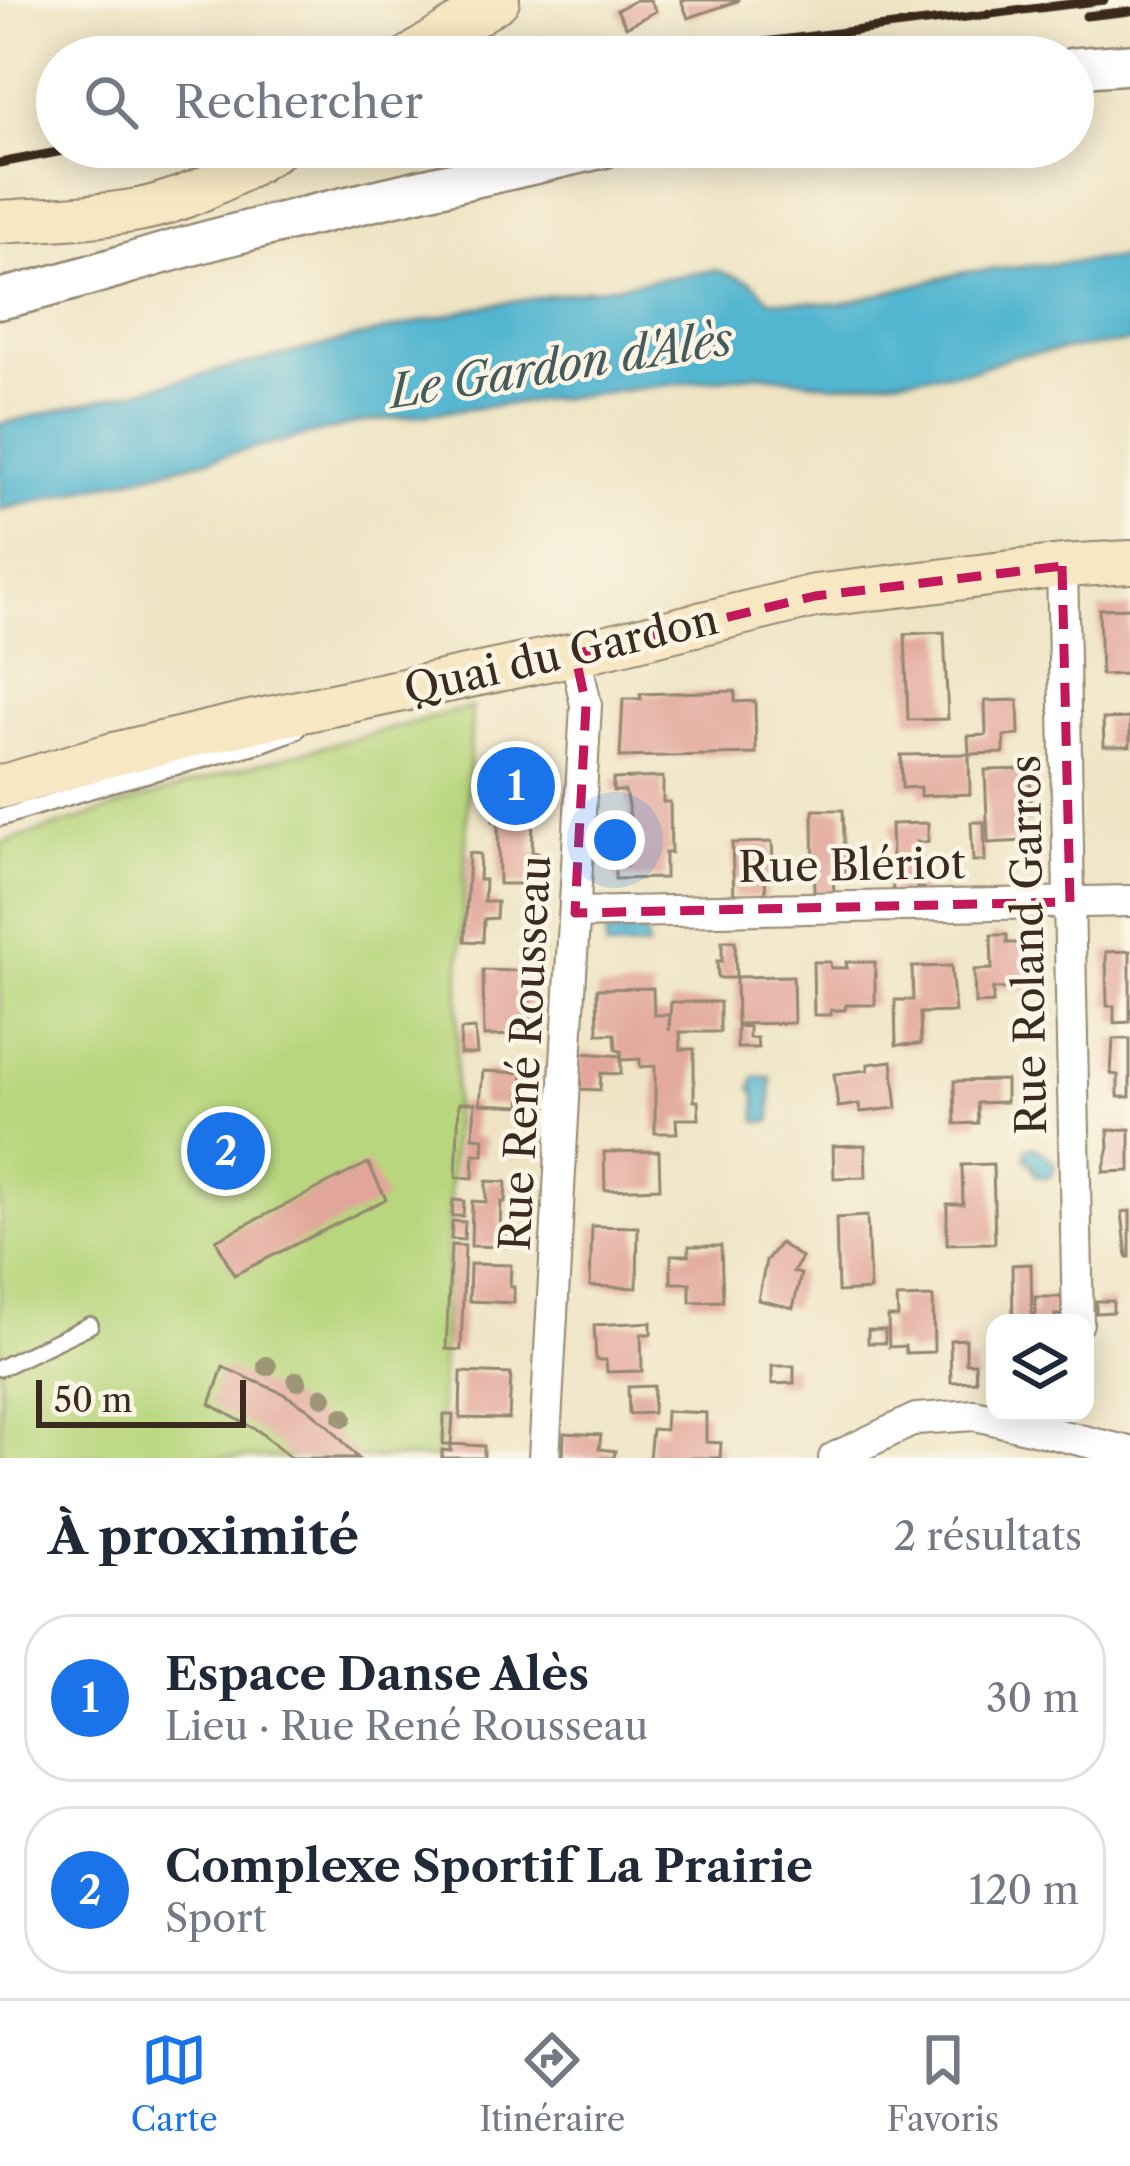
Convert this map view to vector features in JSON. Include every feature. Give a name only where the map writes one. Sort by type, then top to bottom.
[{"type":"main road","points":[[442,36],[484,8]]},
{"type":"main road","points":[[0,222],[136,211],[203,189],[242,168]]},
{"type":"main road","name":"Quai du Gardon","points":[[0,787],[110,755],[575,654],[815,596],[1130,562]]},
{"type":"street","points":[[1094,67],[1130,64]]},
{"type":"street","points":[[0,278],[150,256],[518,168]]},
{"type":"street","points":[[0,299],[62,286],[150,256]]},
{"type":"street","name":"Rue Roland Garros","points":[[1062,566],[1078,1314]]},
{"type":"street","name":"Rue René Rousseau","points":[[544,1458],[586,705],[575,654]]},
{"type":"street","name":"Rue Blériot","points":[[575,913],[1130,901]]},
{"type":"street","points":[[834,1458],[916,1419],[975,1415],[1080,1436],[1130,1452]]},
{"type":"lane","points":[[0,818],[261,744],[423,685]]},
{"type":"lane","points":[[0,1368],[90,1325]]},
{"type":"highlighted area","points":[[1062,566],[1070,902],[575,913],[586,705],[575,654],[815,596]]},
{"type":"green space","points":[[472,707],[438,1458],[0,1458],[0,844],[235,770]]},
{"type":"water","name":"Le Gardon d'Alès","points":[[1130,257],[1130,342],[1012,356],[974,370],[836,385],[759,374],[362,422],[0,510],[0,424],[485,306],[716,270],[752,282],[770,300],[841,304],[964,272]]},
{"type":"water","points":[[647,932],[647,948],[606,949],[606,933]]},
{"type":"water","points":[[755,1077],[771,1077],[771,1121],[757,1122],[755,1091],[751,1090]]},
{"type":"water","points":[[1035,1146],[1054,1162],[1049,1178],[1037,1176],[1025,1158],[1026,1148]]},
{"type":"building","points":[[636,0],[650,0],[656,11],[626,27],[617,10]]},
{"type":"building","points":[[681,0],[738,0],[738,1],[688,18]]},
{"type":"building","points":[[1130,608],[1130,674],[1101,675],[1099,609]]},
{"type":"building","points":[[944,632],[948,719],[908,720],[905,634]]},
{"type":"building","points":[[735,691],[735,702],[755,701],[756,754],[620,757],[623,699],[641,699],[640,694]]},
{"type":"building","points":[[1018,700],[1019,735],[1004,736],[1004,753],[969,754],[968,736],[986,735],[985,701]]},
{"type":"building","points":[[1130,718],[1130,746],[1104,746],[1103,719]]},
{"type":"building","points":[[492,751],[540,751],[540,820],[533,821],[532,852],[538,853],[538,884],[499,884]]},
{"type":"building","points":[[969,754],[970,794],[920,796],[920,787],[902,788],[901,755]]},
{"type":"building","points":[[1030,769],[1031,813],[1025,813],[1025,841],[988,843],[985,770]]},
{"type":"building","points":[[663,777],[663,802],[670,802],[671,853],[665,853],[665,878],[615,879],[615,867],[627,866],[631,841],[618,841],[618,816],[630,816],[625,791],[613,791],[613,779]]},
{"type":"building","points":[[813,810],[843,810],[845,874],[833,874],[834,895],[814,896]]},
{"type":"building","points":[[971,822],[984,822],[985,861],[973,861]]},
{"type":"building","points":[[928,823],[928,842],[917,842],[918,888],[924,888],[924,893],[893,894],[891,824]]},
{"type":"building","points":[[772,842],[774,876],[765,876],[766,897],[734,898],[732,843]]},
{"type":"building","points":[[469,853],[480,854],[484,902],[497,902],[496,918],[484,919],[483,942],[465,941]]},
{"type":"building","points":[[991,935],[1007,935],[1007,943],[1035,943],[1036,988],[993,989],[993,1003],[975,1004],[974,970],[992,969]]},
{"type":"building","points":[[722,941],[735,941],[736,978],[718,978]]},
{"type":"building","points":[[1130,951],[1130,1022],[1114,1023],[1114,1006],[1107,1006],[1106,952]]},
{"type":"building","points":[[813,962],[847,968],[846,962],[875,962],[875,1005],[846,1005],[845,1010],[831,1010],[831,1015],[814,1015]]},
{"type":"building","points":[[951,966],[955,1012],[920,1013],[921,1044],[896,1045],[895,1000],[913,1000],[912,967]]},
{"type":"building","points":[[483,970],[525,971],[530,1016],[525,1016],[525,1035],[484,1036]]},
{"type":"building","points":[[793,976],[794,1023],[737,1024],[736,977]]},
{"type":"building","points":[[653,988],[654,1015],[669,1015],[669,1031],[671,1002],[720,1002],[720,1032],[680,1032],[681,1049],[694,1049],[694,1101],[698,1101],[699,1119],[676,1119],[677,1133],[655,1133],[655,1066],[640,1067],[640,1059],[621,1060],[615,1034],[598,1034],[597,989]]},
{"type":"building","points":[[737,1026],[749,1027],[749,1038],[757,1038],[758,1048],[737,1048]]},
{"type":"building","points":[[475,1029],[477,1054],[460,1054],[461,1030]]},
{"type":"building","points":[[1113,1039],[1130,1039],[1130,1097],[1118,1097],[1118,1075],[1111,1074]]},
{"type":"building","points":[[581,1053],[621,1056],[621,1074],[601,1073],[600,1090],[579,1089]]},
{"type":"building","points":[[892,1061],[897,1108],[860,1112],[859,1104],[838,1107],[834,1074]]},
{"type":"building","points":[[483,1071],[523,1073],[521,1106],[480,1104]]},
{"type":"building","points":[[1006,1080],[1006,1102],[977,1103],[978,1123],[955,1124],[954,1081]]},
{"type":"building","points":[[459,1103],[475,1103],[473,1137],[484,1138],[483,1155],[474,1154],[473,1178],[456,1177]]},
{"type":"building","points":[[1130,1129],[1130,1171],[1103,1172],[1108,1130]]},
{"type":"building","points":[[865,1145],[866,1177],[834,1178],[833,1146]]},
{"type":"building","points":[[659,1151],[660,1188],[605,1190],[604,1152]]},
{"type":"building","points":[[368,1163],[386,1199],[234,1275],[216,1240]]},
{"type":"building","points":[[993,1164],[995,1243],[947,1244],[947,1204],[963,1204],[962,1165]]},
{"type":"building","points":[[486,1181],[506,1182],[500,1229],[506,1230],[506,1247],[471,1246],[472,1201],[486,1202]]},
{"type":"building","points":[[453,1200],[464,1201],[463,1216],[452,1216]]},
{"type":"building","points":[[1130,1211],[1130,1257],[1127,1257],[1122,1212]]},
{"type":"building","points":[[867,1216],[870,1290],[838,1292],[836,1218]]},
{"type":"building","points":[[452,1221],[465,1222],[464,1240],[451,1239]]},
{"type":"building","points":[[592,1226],[638,1227],[637,1288],[590,1286]]},
{"type":"building","points":[[780,1243],[802,1258],[793,1272],[801,1274],[793,1308],[758,1300],[766,1261]]},
{"type":"building","points":[[451,1245],[465,1246],[461,1350],[446,1349]]},
{"type":"building","points":[[689,1246],[721,1246],[723,1301],[690,1302],[690,1283],[671,1283],[671,1255],[689,1255]]},
{"type":"building","points":[[470,1264],[511,1265],[514,1303],[469,1301]]},
{"type":"building","points":[[1031,1264],[1032,1314],[1013,1314],[1012,1265]]},
{"type":"building","points":[[933,1297],[934,1352],[906,1353],[905,1346],[889,1347],[888,1317],[898,1317],[897,1298]]},
{"type":"building","points":[[1035,1297],[1062,1297],[1062,1314],[1036,1314]]},
{"type":"building","points":[[1096,1301],[1113,1301],[1113,1312],[1096,1313]]},
{"type":"building","points":[[651,1322],[651,1334],[641,1334],[642,1371],[607,1372],[606,1360],[596,1360],[594,1325]]},
{"type":"building","points":[[868,1330],[885,1330],[885,1343],[868,1343]]},
{"type":"building","points":[[966,1339],[966,1363],[975,1363],[976,1381],[951,1382],[950,1340]]},
{"type":"building","points":[[772,1366],[794,1366],[794,1383],[772,1384]]},
{"type":"building","points":[[223,1367],[307,1408],[358,1458],[291,1458],[260,1432],[210,1404]]},
{"type":"building","points":[[461,1372],[511,1374],[509,1419],[460,1418]]},
{"type":"building","points":[[654,1386],[653,1413],[629,1414],[628,1387]]},
{"type":"building","points":[[666,1411],[706,1413],[706,1442],[721,1443],[720,1458],[649,1458],[652,1429],[665,1430]]},
{"type":"building","points":[[444,1415],[453,1415],[451,1444],[443,1444]]},
{"type":"building","points":[[564,1433],[601,1435],[599,1449],[615,1451],[614,1458],[563,1458]]},
{"type":"building","points":[[451,1444],[484,1446],[484,1458],[442,1458],[442,1450],[451,1451]]},
{"type":"railway","points":[[813,36],[1104,0]]},
{"type":"railway","points":[[1086,16],[1130,11]]},
{"type":"railway","points":[[0,163],[36,156]]},
{"type":"place","name":"Espace Danse Alès","points":[[516,786]]},
{"type":"place","name":"Complexe Sportif La Prairie","points":[[226,1151]]}]
